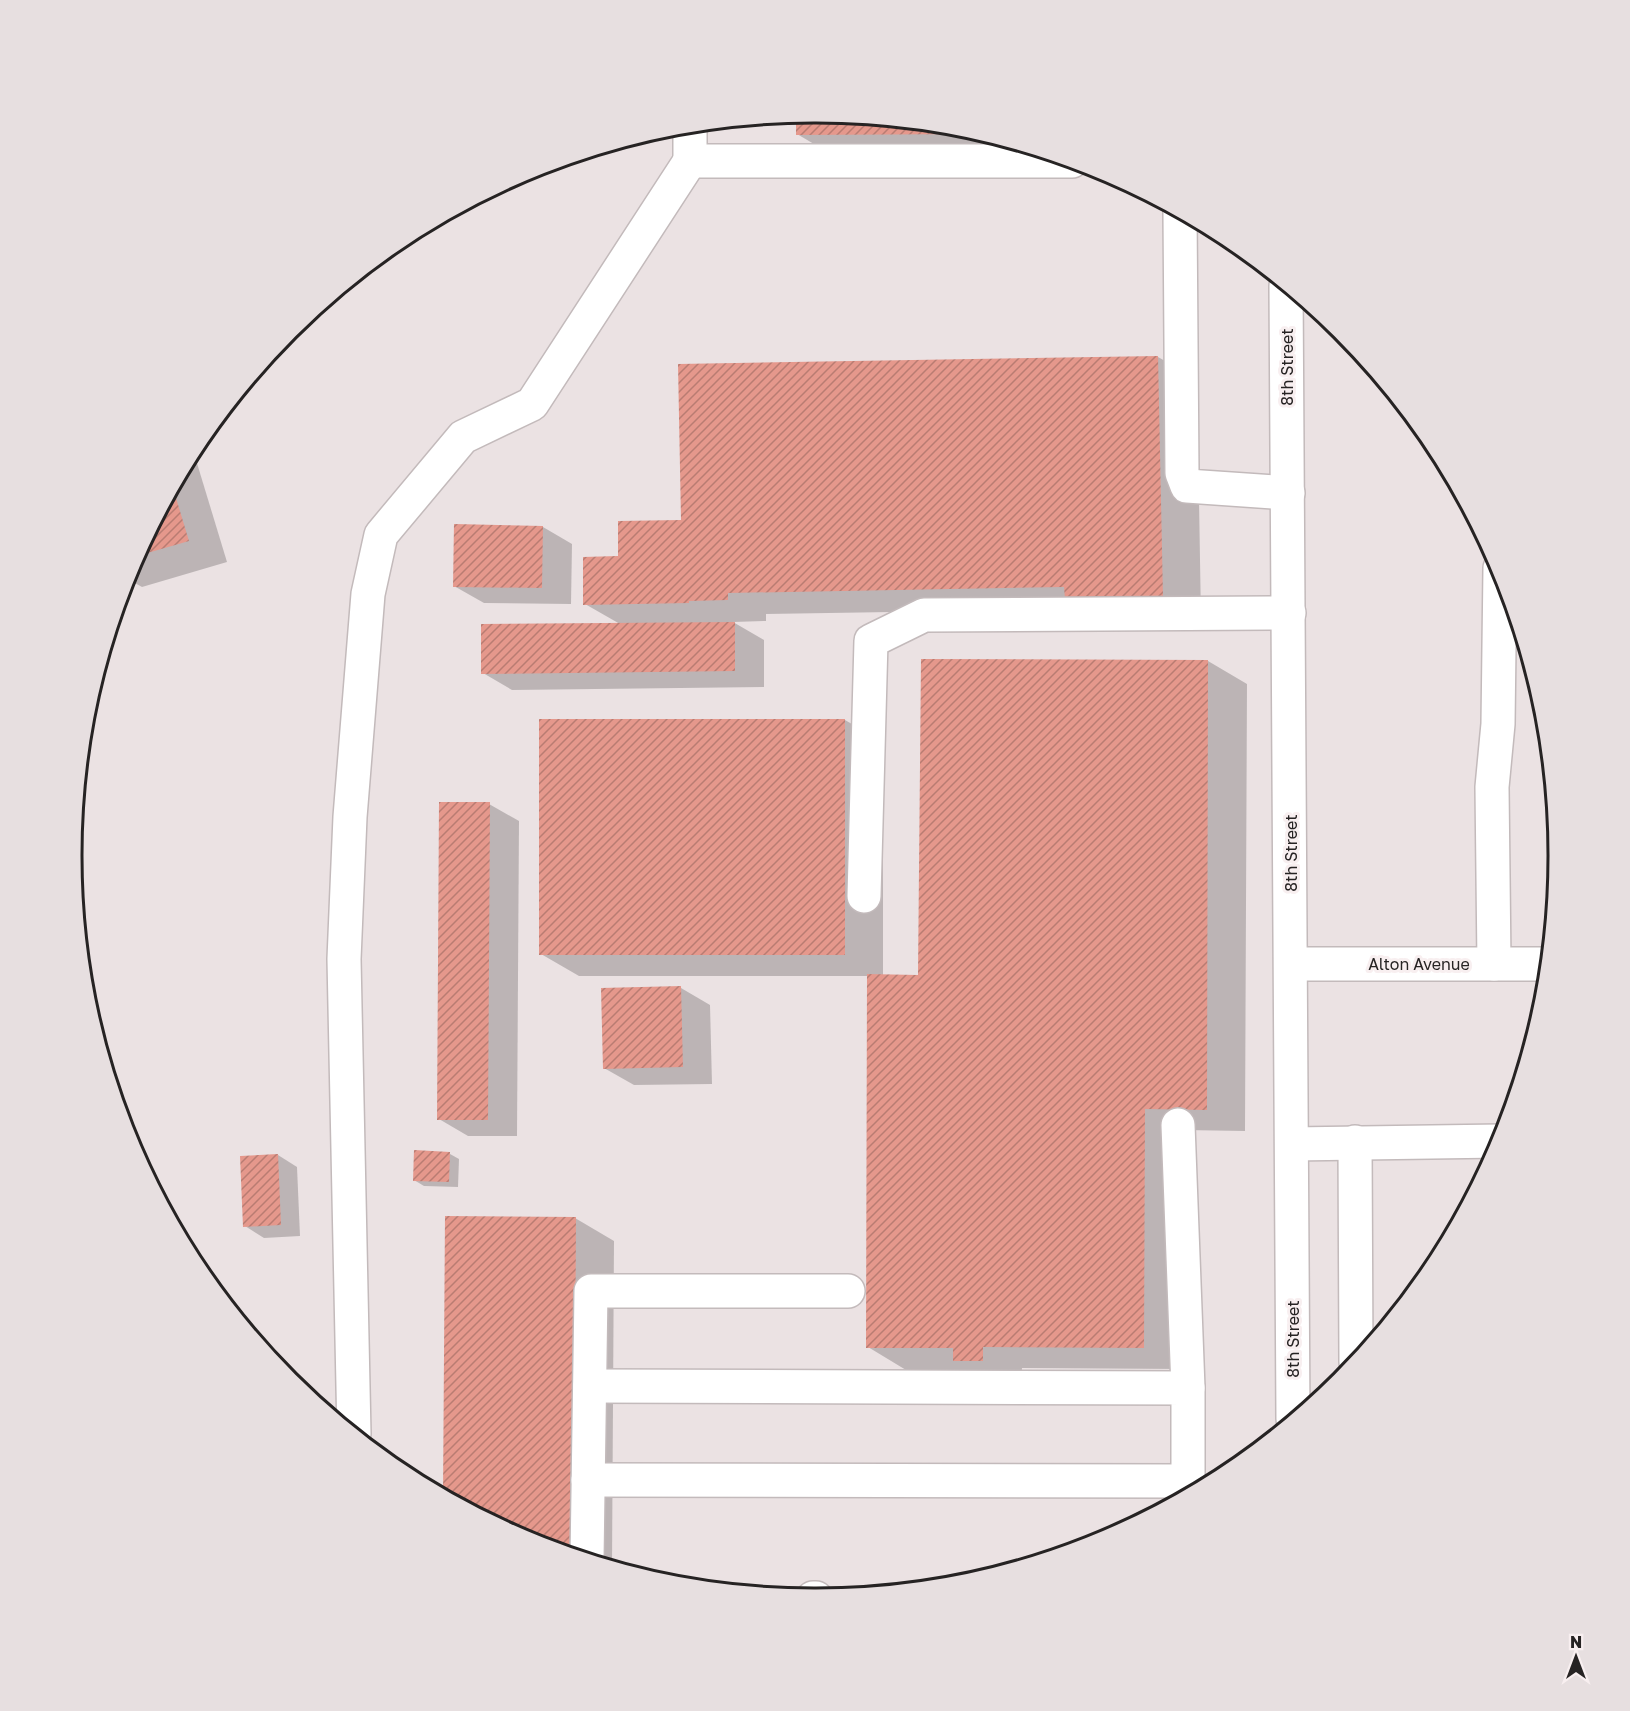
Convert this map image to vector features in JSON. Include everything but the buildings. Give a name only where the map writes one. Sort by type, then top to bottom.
[{"type":"street","points":[[354,1424],[344,959],[350,817],[368,594],[381,535],[463,437],[532,404],[690,161],[690,134]]},
{"type":"street","points":[[690,161],[1047,161]]},
{"type":"street","points":[[1180,221],[1182,472],[1187,486],[1288,493]]},
{"type":"street","name":"8th Street","points":[[1287,296],[1293,1410]]},
{"type":"street","points":[[1494,964],[1492,787],[1498,724],[1500,595]]},
{"type":"street","points":[[864,896],[871,641],[924,615],[1289,613]]},
{"type":"street","name":"Alton Avenue","points":[[1292,964],[1539,964]]},
{"type":"street","points":[[1178,1125],[1188,1388],[1188,1486]]},
{"type":"street","points":[[1292,1144],[1490,1141]]},
{"type":"street","points":[[1355,1142],[1356,1349]]},
{"type":"street","points":[[587,1551],[591,1291],[848,1291]]},
{"type":"street","points":[[590,1386],[1188,1388]]},
{"type":"street","points":[[588,1480],[1184,1488]]}]
